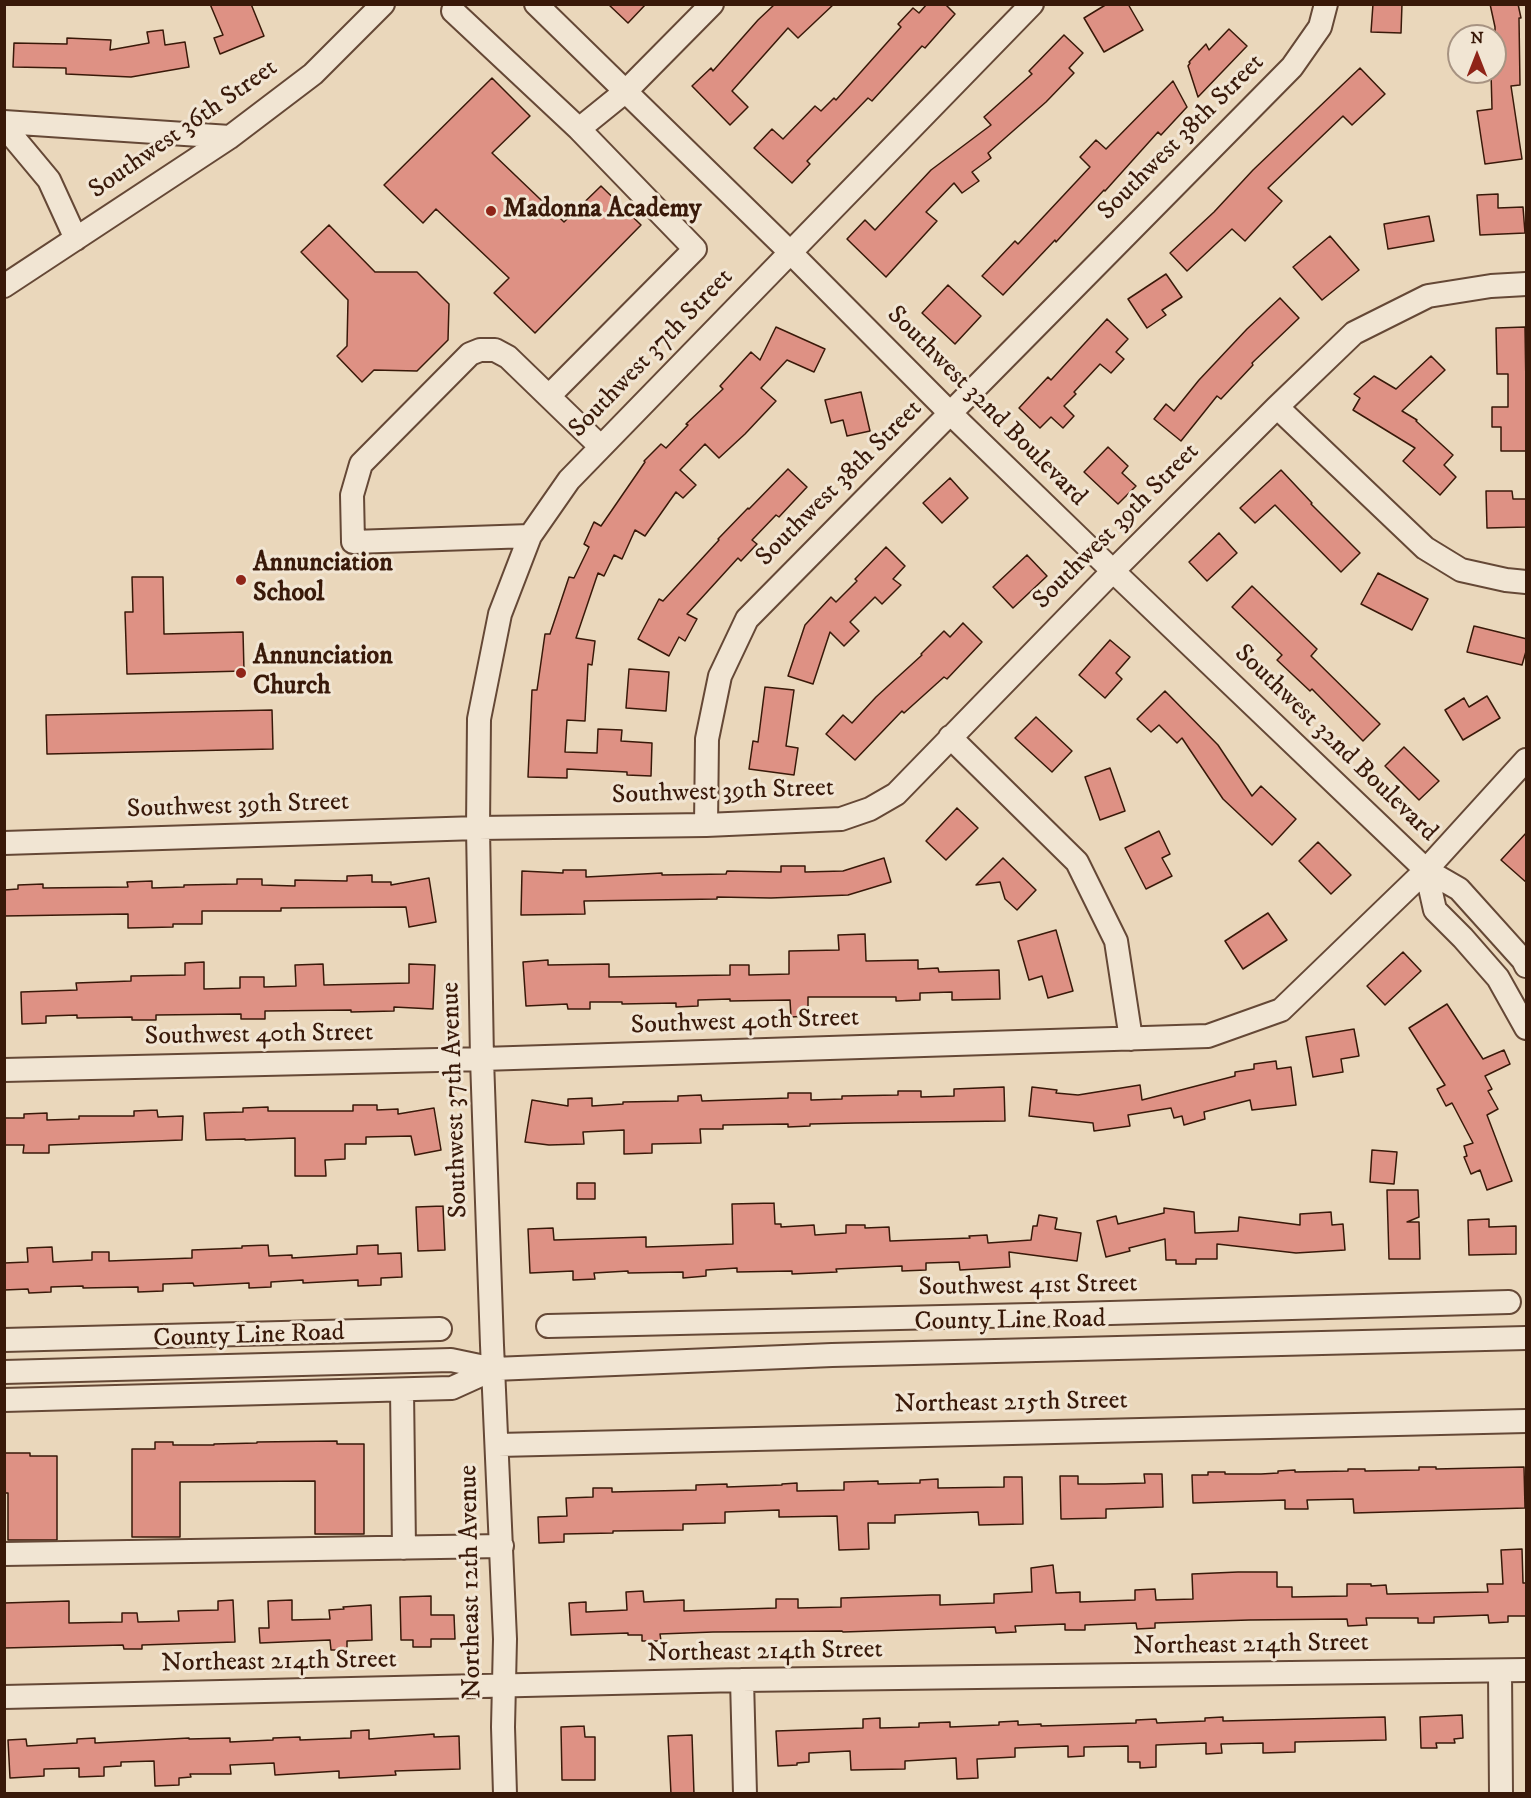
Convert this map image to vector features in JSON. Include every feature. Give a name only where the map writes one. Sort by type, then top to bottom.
[{"type":"street","name":"Southwest 36th Street","points":[[4,286],[230,136],[313,74],[383,4]]},
{"type":"street","name":"Southwest 32nd Boulevard","points":[[536,4],[791,253],[950,413],[1113,570],[1426,870],[1459,890],[1527,966]]},
{"type":"street","points":[[579,129],[626,91],[712,4]]},
{"type":"street","name":"Southwest 37th Street","points":[[478,828],[478,718],[500,614],[530,536],[569,480],[1032,4]]},
{"type":"street","name":"Southwest 38th Street","points":[[706,825],[707,739],[720,676],[747,619],[1292,67],[1320,27],[1326,4]]},
{"type":"street","points":[[453,12],[579,129],[695,249],[549,396]]},
{"type":"street","points":[[4,124],[230,136]]},
{"type":"street","points":[[4,124],[49,180],[76,239]]},
{"type":"street","name":"Southwest 39th Street","points":[[4,843],[478,828],[706,825],[841,819],[870,809],[896,794],[1113,570],[1277,406],[1354,333],[1428,297],[1481,288],[1527,284]]},
{"type":"street","points":[[530,536],[353,542],[352,495],[361,464],[470,354],[480,350],[495,350],[508,357],[601,447]]},
{"type":"street","points":[[1277,406],[1425,548],[1461,570],[1527,582]]},
{"type":"street","points":[[950,737],[1077,862],[1116,941],[1131,1039]]},
{"type":"street","name":"Southwest 40th Street","points":[[4,1070],[482,1059],[1208,1036],[1281,1010],[1426,870],[1527,760]]},
{"type":"street","name":"Southwest 37th Avenue","points":[[478,828],[482,1059],[495,1369]]},
{"type":"street","name":"Southwest 32nd Boulevard","points":[[1426,870],[1435,910],[1498,978],[1527,1028]]},
{"type":"street","name":"Southwest 41st Street","points":[[548,1326],[1509,1302]]},
{"type":"street","points":[[1074,1314],[1074,1349]]},
{"type":"street","points":[[4,1340],[440,1329]]},
{"type":"street","name":"County Line Road","points":[[4,1372],[451,1360],[495,1369],[832,1355],[1527,1338]]},
{"type":"street","name":"County Line Road","points":[[4,1400],[452,1388],[495,1369]]},
{"type":"street","name":"Northeast 12th Avenue","points":[[495,1369],[505,1639],[505,1794]]},
{"type":"street","points":[[402,1390],[404,1548]]},
{"type":"street","name":"Northeast 215th Street","points":[[498,1446],[1527,1421]]},
{"type":"street","points":[[4,1554],[502,1546]]},
{"type":"street","name":"Northeast 214th Street","points":[[4,1697],[742,1680],[1527,1670]]},
{"type":"street","points":[[1500,1672],[1501,1794]]},
{"type":"street","points":[[742,1680],[745,1794]]},
{"type":"building","points":[[210,4],[251,4],[264,36],[220,54],[214,38],[223,35]]},
{"type":"building","points":[[608,4],[646,4],[628,23]]},
{"type":"building","points":[[775,4],[834,4],[798,38],[788,28],[732,91],[748,107],[730,125],[692,86],[711,68],[713,71]]},
{"type":"building","points":[[927,4],[945,4],[955,14],[872,101],[868,98],[807,161],[810,164],[792,183],[754,148],[772,129],[783,139],[815,106],[821,111],[834,98],[836,100],[901,27],[898,24],[913,8],[919,13]]},
{"type":"building","points":[[1107,4],[1128,4],[1143,30],[1104,52],[1084,18]]},
{"type":"building","points":[[1373,4],[1402,4],[1401,33],[1371,32]]},
{"type":"building","points":[[1490,4],[1518,4],[1521,18],[1519,18],[1520,85],[1511,86],[1522,159],[1485,164],[1477,111],[1492,109],[1491,84],[1507,84],[1507,24],[1494,24]]},
{"type":"building","points":[[1229,29],[1247,46],[1198,97],[1188,66],[1189,62],[1206,44],[1209,50]]},
{"type":"building","points":[[163,30],[165,45],[185,42],[189,67],[131,77],[66,74],[66,68],[13,67],[14,43],[67,44],[67,38],[111,40],[110,50],[149,43],[147,32]]},
{"type":"building","points":[[1064,35],[1083,53],[1069,68],[1074,73],[1046,102],[988,153],[991,158],[972,172],[979,181],[962,193],[954,183],[926,212],[937,221],[886,277],[847,239],[865,220],[875,230],[931,170],[991,125],[984,117],[1032,74],[1029,71]]},
{"type":"building","points":[[1360,68],[1385,94],[1352,125],[1343,116],[1268,188],[1282,201],[1245,241],[1232,229],[1187,271],[1170,253]]},
{"type":"building","points":[[492,78],[530,116],[492,153],[564,222],[601,186],[641,225],[535,333],[494,293],[509,278],[436,209],[423,223],[384,185]]},
{"type":"building","points":[[1173,81],[1187,107],[1161,135],[1158,132],[1105,191],[1003,295],[982,276],[1015,241],[1018,244],[1090,167],[1080,157],[1096,140],[1106,149]]},
{"type":"building","points":[[1498,194],[1498,208],[1523,207],[1525,233],[1480,235],[1477,195]]},
{"type":"building","points":[[1429,216],[1434,241],[1388,249],[1384,224]]},
{"type":"building","points":[[329,225],[375,272],[417,272],[449,304],[448,340],[417,371],[374,370],[362,382],[337,356],[347,346],[348,300],[301,252]]},
{"type":"building","points":[[1330,236],[1359,270],[1322,300],[1293,267]]},
{"type":"building","points":[[1166,274],[1182,297],[1162,310],[1166,315],[1147,328],[1128,299]]},
{"type":"building","points":[[948,285],[981,316],[955,344],[922,313]]},
{"type":"building","points":[[1280,298],[1299,318],[1252,363],[1253,365],[1221,399],[1217,396],[1181,441],[1154,419],[1166,404],[1174,411],[1199,380]]},
{"type":"building","points":[[1107,319],[1128,339],[1116,352],[1124,359],[1111,373],[1100,364],[1074,392],[1076,394],[1064,406],[1074,416],[1063,428],[1051,417],[1040,428],[1019,408],[1048,377],[1051,380]]},
{"type":"building","points":[[776,327],[825,349],[814,372],[787,360],[761,388],[776,401],[745,434],[719,458],[705,444],[680,470],[696,485],[683,498],[676,492],[645,536],[635,530],[622,559],[614,555],[604,576],[598,573],[576,638],[595,641],[592,665],[588,664],[585,721],[567,720],[565,752],[597,753],[598,729],[622,730],[621,741],[652,743],[651,776],[627,775],[627,772],[567,769],[567,778],[528,777],[532,690],[537,690],[545,634],[550,634],[569,577],[574,578],[589,547],[584,544],[594,522],[601,526],[644,461],[661,444],[666,448],[688,425],[686,424],[723,389],[720,386],[751,352],[760,360]]},
{"type":"building","points":[[1525,327],[1527,451],[1501,451],[1501,427],[1492,427],[1492,407],[1508,407],[1508,374],[1497,374],[1496,328]]},
{"type":"building","points":[[1431,356],[1445,370],[1402,411],[1417,420],[1453,455],[1444,465],[1456,477],[1440,495],[1403,461],[1415,448],[1353,410],[1360,398],[1354,394],[1374,376],[1396,389]]},
{"type":"building","points":[[861,392],[870,431],[847,436],[843,420],[831,423],[825,400]]},
{"type":"building","points":[[1108,447],[1128,466],[1122,473],[1136,486],[1118,504],[1084,472]]},
{"type":"building","points":[[788,469],[807,487],[779,517],[776,515],[752,540],[757,544],[741,561],[738,558],[687,614],[697,619],[685,641],[679,637],[669,656],[638,639],[659,599],[663,601],[718,539]]},
{"type":"building","points":[[1281,470],[1360,553],[1341,572],[1275,505],[1255,523],[1240,508]]},
{"type":"building","points":[[950,478],[968,498],[942,523],[923,503]]},
{"type":"building","points":[[1486,491],[1512,491],[1513,499],[1527,499],[1527,527],[1487,528]]},
{"type":"building","points":[[1219,533],[1237,553],[1207,581],[1189,562]]},
{"type":"building","points":[[886,547],[905,566],[893,579],[901,585],[882,604],[875,597],[850,622],[859,631],[844,646],[830,632],[813,684],[788,676],[805,625],[831,597],[836,602]]},
{"type":"building","points":[[1027,555],[1047,576],[1013,608],[993,587]]},
{"type":"building","points":[[1378,573],[1428,599],[1412,630],[1361,604]]},
{"type":"building","points":[[132,577],[163,577],[164,634],[243,632],[244,671],[127,674],[125,612],[133,612]]},
{"type":"building","points":[[1252,586],[1317,649],[1311,656],[1380,724],[1363,741],[1312,689],[1310,691],[1277,660],[1282,655],[1232,607]]},
{"type":"building","points":[[963,623],[982,642],[947,679],[944,677],[904,713],[902,711],[855,760],[826,734],[843,715],[852,723],[944,631],[950,637]]},
{"type":"building","points":[[1474,626],[1527,639],[1522,665],[1467,652]]},
{"type":"building","points":[[1110,640],[1130,657],[1116,673],[1122,679],[1105,698],[1079,675]]},
{"type":"building","points":[[629,669],[669,672],[666,711],[626,708]]},
{"type":"building","points":[[765,687],[794,690],[786,746],[798,748],[794,775],[749,769],[753,741],[758,742]]},
{"type":"building","points":[[1165,691],[1218,745],[1252,796],[1261,786],[1296,819],[1272,845],[1223,799],[1182,738],[1177,743],[1159,725],[1151,732],[1137,719]]},
{"type":"building","points":[[1487,696],[1500,718],[1463,740],[1445,710],[1464,698],[1469,707]]},
{"type":"building","points":[[272,710],[273,749],[47,754],[46,715]]},
{"type":"building","points":[[1036,717],[1072,751],[1052,772],[1015,738]]},
{"type":"building","points":[[1404,747],[1439,781],[1419,800],[1385,766]]},
{"type":"building","points":[[1110,768],[1125,811],[1100,820],[1085,777]]},
{"type":"building","points":[[957,808],[978,828],[946,860],[926,841]]},
{"type":"building","points":[[1159,831],[1170,854],[1162,858],[1172,876],[1146,889],[1125,848]]},
{"type":"building","points":[[1527,832],[1527,883],[1501,860]]},
{"type":"building","points":[[1318,842],[1351,875],[1331,894],[1299,861]]},
{"type":"building","points":[[884,858],[891,882],[848,895],[584,901],[585,914],[521,915],[522,871],[563,873],[563,870],[586,870],[586,877],[662,873],[662,875],[726,874],[727,871],[781,872],[781,866],[805,866],[805,872],[843,871]]},
{"type":"building","points":[[1003,858],[1036,890],[1017,910],[1005,899],[1000,882],[976,885]]},
{"type":"building","points":[[372,875],[372,882],[391,882],[391,885],[429,878],[436,922],[409,927],[406,907],[202,911],[202,924],[173,924],[173,927],[128,928],[128,914],[4,916],[4,890],[18,889],[18,885],[43,884],[43,888],[128,887],[127,882],[152,881],[152,888],[237,884],[237,879],[262,879],[262,885],[295,886],[295,880],[347,881],[347,876]]},
{"type":"building","points":[[1268,913],[1287,940],[1243,969],[1225,941]]},
{"type":"building","points":[[1056,930],[1073,991],[1048,998],[1042,976],[1029,980],[1018,941]]},
{"type":"building","points":[[865,934],[866,961],[918,960],[918,969],[938,968],[939,972],[999,970],[1000,999],[952,1000],[952,992],[920,993],[920,1000],[896,1001],[896,997],[808,997],[808,1016],[791,1017],[790,1000],[698,1000],[698,1006],[676,1007],[676,1003],[590,1002],[590,1009],[568,1009],[567,1004],[526,1006],[523,962],[548,960],[548,965],[609,964],[609,977],[730,975],[730,965],[749,965],[749,975],[789,974],[789,951],[839,950],[838,935]]},
{"type":"building","points":[[1403,952],[1421,971],[1385,1005],[1367,986]]},
{"type":"building","points":[[204,962],[204,989],[240,988],[240,977],[264,977],[264,987],[296,986],[295,965],[323,964],[324,985],[409,983],[409,964],[435,965],[433,1009],[394,1007],[394,1011],[265,1011],[265,1019],[241,1019],[241,1014],[156,1015],[156,1020],[132,1020],[132,1017],[77,1018],[77,1015],[46,1016],[46,1023],[22,1024],[21,992],[77,990],[76,983],[131,981],[131,976],[185,975],[185,963]]},
{"type":"building","points":[[1447,1004],[1483,1059],[1504,1050],[1510,1064],[1485,1076],[1492,1089],[1488,1091],[1498,1109],[1487,1115],[1512,1181],[1487,1190],[1480,1170],[1471,1174],[1464,1157],[1467,1156],[1464,1146],[1473,1143],[1452,1103],[1446,1106],[1437,1089],[1445,1085],[1409,1028]]},
{"type":"building","points":[[1354,1029],[1359,1056],[1341,1059],[1343,1072],[1313,1077],[1306,1037]]},
{"type":"building","points":[[1276,1061],[1277,1069],[1291,1067],[1296,1105],[1252,1110],[1250,1100],[1204,1112],[1205,1119],[1184,1125],[1182,1116],[1174,1118],[1171,1108],[1128,1115],[1130,1126],[1094,1131],[1093,1123],[1029,1116],[1032,1087],[1078,1095],[1140,1085],[1142,1100],[1235,1076],[1235,1072],[1254,1069],[1254,1064]]},
{"type":"building","points":[[1004,1087],[1005,1121],[810,1124],[810,1126],[788,1127],[788,1124],[723,1125],[723,1129],[700,1129],[701,1143],[652,1144],[652,1153],[624,1154],[624,1130],[583,1132],[584,1144],[549,1145],[525,1142],[532,1100],[568,1106],[568,1099],[592,1098],[592,1106],[623,1104],[623,1102],[678,1101],[678,1096],[701,1095],[702,1101],[788,1098],[788,1093],[811,1093],[811,1100],[842,1099],[842,1096],[898,1095],[898,1091],[921,1091],[921,1097],[954,1096],[954,1089]]},
{"type":"building","points":[[353,1105],[377,1105],[377,1110],[398,1109],[398,1114],[434,1108],[441,1150],[415,1155],[411,1136],[366,1137],[366,1144],[345,1144],[345,1159],[325,1160],[326,1176],[295,1176],[295,1138],[206,1140],[204,1113],[243,1112],[243,1108],[268,1107],[268,1111],[353,1111]]},
{"type":"building","points":[[157,1110],[158,1117],[183,1116],[182,1140],[49,1145],[49,1153],[23,1153],[24,1145],[4,1145],[4,1118],[24,1118],[24,1114],[47,1113],[47,1120],[79,1119],[79,1116],[134,1116],[134,1111]]},
{"type":"building","points":[[1372,1150],[1397,1152],[1394,1184],[1370,1182]]},
{"type":"building","points":[[577,1183],[595,1183],[595,1199],[577,1199]]},
{"type":"building","points":[[1387,1190],[1418,1190],[1419,1217],[1407,1222],[1419,1222],[1420,1259],[1389,1259]]},
{"type":"building","points":[[774,1203],[775,1224],[781,1224],[781,1227],[814,1225],[815,1235],[846,1233],[846,1225],[865,1225],[865,1228],[889,1227],[890,1241],[970,1238],[969,1236],[987,1235],[988,1243],[1031,1240],[1033,1226],[1037,1226],[1039,1215],[1057,1218],[1055,1229],[1081,1233],[1077,1261],[1009,1252],[1010,1267],[960,1270],[959,1262],[926,1263],[926,1270],[902,1271],[902,1266],[792,1274],[792,1271],[737,1272],[737,1268],[706,1270],[706,1276],[683,1278],[683,1272],[594,1273],[595,1279],[573,1280],[573,1271],[530,1273],[528,1229],[553,1228],[554,1240],[646,1237],[646,1247],[733,1244],[732,1204]]},
{"type":"building","points":[[443,1206],[445,1250],[418,1251],[416,1207]]},
{"type":"building","points":[[1164,1208],[1194,1212],[1195,1233],[1238,1231],[1239,1217],[1300,1225],[1300,1214],[1331,1212],[1332,1225],[1343,1224],[1345,1250],[1296,1253],[1217,1244],[1217,1259],[1196,1259],[1196,1264],[1176,1264],[1176,1260],[1166,1260],[1165,1239],[1129,1248],[1130,1251],[1106,1257],[1097,1221],[1116,1216],[1118,1224],[1164,1213]]},
{"type":"building","points":[[1489,1219],[1489,1227],[1516,1226],[1516,1254],[1469,1255],[1468,1220]]},
{"type":"building","points":[[268,1245],[269,1256],[292,1255],[292,1258],[357,1254],[357,1246],[378,1245],[378,1254],[401,1253],[402,1277],[381,1278],[381,1285],[358,1286],[358,1280],[303,1283],[303,1280],[271,1282],[271,1287],[249,1288],[249,1283],[194,1286],[193,1283],[163,1284],[163,1291],[138,1292],[138,1287],[83,1288],[83,1286],[51,1287],[51,1292],[29,1293],[28,1289],[4,1290],[4,1263],[28,1262],[27,1248],[52,1247],[53,1262],[92,1260],[92,1252],[109,1252],[109,1261],[192,1258],[192,1250]]},
{"type":"building","points":[[337,1441],[337,1444],[364,1444],[364,1534],[315,1534],[315,1481],[180,1482],[180,1537],[132,1537],[132,1449],[155,1449],[155,1442],[173,1442],[173,1445],[214,1445]]},
{"type":"building","points":[[4,1453],[57,1456],[57,1540],[8,1540],[8,1493],[4,1493]]},
{"type":"building","points":[[1419,1467],[1436,1467],[1436,1469],[1524,1467],[1525,1508],[1354,1513],[1353,1499],[1307,1500],[1308,1509],[1285,1509],[1285,1500],[1193,1503],[1192,1475],[1208,1475],[1208,1472],[1261,1474],[1295,1470],[1295,1472],[1348,1471],[1348,1469],[1419,1470]]},
{"type":"building","points":[[1144,1474],[1162,1474],[1163,1507],[1106,1509],[1106,1518],[1061,1519],[1060,1476],[1078,1476],[1078,1484],[1105,1484],[1145,1483]]},
{"type":"building","points":[[1004,1477],[1022,1477],[1023,1524],[979,1525],[978,1512],[895,1515],[895,1523],[868,1523],[869,1549],[839,1550],[837,1516],[779,1517],[779,1510],[725,1512],[725,1523],[683,1524],[683,1530],[564,1534],[564,1542],[539,1543],[538,1517],[567,1516],[566,1498],[593,1497],[593,1488],[612,1488],[612,1492],[696,1490],[696,1485],[727,1484],[727,1487],[797,1483],[797,1491],[844,1490],[844,1482],[920,1483],[920,1480],[938,1479],[938,1488],[1004,1487]]},
{"type":"building","points":[[1522,1549],[1523,1583],[1527,1583],[1527,1616],[1508,1616],[1508,1622],[1489,1623],[1488,1615],[1434,1617],[1434,1623],[1418,1623],[1418,1618],[1366,1618],[1367,1625],[1348,1626],[1347,1619],[1155,1623],[1155,1628],[1137,1629],[1136,1623],[1085,1625],[1085,1630],[1065,1630],[1065,1624],[1015,1626],[1016,1632],[996,1633],[995,1627],[843,1632],[713,1632],[660,1634],[661,1641],[642,1641],[642,1635],[628,1635],[628,1633],[571,1635],[569,1603],[586,1602],[586,1612],[627,1610],[626,1592],[643,1591],[644,1602],[684,1600],[684,1611],[776,1608],[776,1599],[798,1599],[798,1608],[841,1607],[841,1598],[932,1595],[940,1595],[940,1605],[994,1603],[994,1594],[1032,1592],[1031,1568],[1053,1565],[1056,1593],[1080,1592],[1080,1602],[1135,1600],[1135,1590],[1155,1589],[1156,1600],[1193,1599],[1192,1574],[1238,1572],[1277,1572],[1277,1587],[1292,1587],[1292,1597],[1347,1596],[1347,1584],[1386,1585],[1387,1594],[1488,1592],[1487,1584],[1503,1584],[1501,1550]]},
{"type":"building","points":[[431,1596],[431,1615],[454,1615],[455,1639],[431,1639],[431,1647],[413,1647],[413,1640],[401,1640],[400,1597]]},
{"type":"building","points":[[233,1600],[235,1642],[142,1645],[142,1649],[124,1649],[123,1645],[4,1648],[4,1603],[69,1601],[69,1623],[122,1622],[122,1613],[137,1613],[138,1622],[179,1621],[178,1611],[218,1610],[218,1601]]},
{"type":"building","points":[[292,1600],[292,1620],[330,1619],[329,1610],[371,1605],[372,1640],[347,1641],[347,1650],[331,1650],[330,1640],[260,1643],[259,1628],[269,1628],[268,1601]]},
{"type":"building","points":[[1462,1715],[1463,1738],[1454,1739],[1455,1743],[1436,1743],[1437,1748],[1421,1748],[1420,1717]]},
{"type":"building","points":[[1223,1717],[1223,1721],[1385,1717],[1386,1740],[1295,1742],[1295,1752],[1263,1753],[1263,1743],[1221,1744],[1222,1753],[1206,1754],[1206,1743],[1156,1745],[1156,1767],[1140,1768],[1140,1762],[1128,1762],[1128,1746],[1084,1747],[1084,1756],[1068,1757],[1068,1746],[1015,1748],[1015,1757],[977,1759],[978,1778],[957,1779],[956,1758],[905,1761],[905,1769],[851,1770],[850,1751],[809,1753],[809,1762],[778,1766],[776,1731],[863,1728],[863,1719],[880,1718],[880,1728],[919,1727],[919,1723],[950,1722],[950,1727],[999,1725],[999,1722],[1018,1721],[1018,1725],[1041,1724],[1041,1726],[1136,1723],[1136,1720],[1156,1719],[1157,1723],[1205,1721],[1205,1718]]},
{"type":"building","points":[[584,1726],[585,1737],[595,1737],[595,1780],[562,1780],[561,1727]]},
{"type":"building","points":[[369,1730],[369,1739],[434,1734],[434,1737],[459,1736],[460,1769],[395,1771],[396,1775],[339,1778],[339,1771],[275,1775],[274,1763],[230,1765],[231,1774],[190,1774],[191,1777],[179,1778],[179,1785],[155,1786],[154,1761],[121,1762],[121,1766],[104,1767],[104,1776],[79,1777],[79,1768],[44,1769],[44,1776],[10,1778],[8,1740],[26,1739],[27,1746],[77,1743],[77,1739],[95,1738],[95,1743],[189,1738],[230,1738],[230,1742],[300,1737],[300,1740],[351,1738],[351,1731]]},
{"type":"building","points":[[692,1735],[694,1794],[671,1794],[668,1736]]},
{"type":"place","name":"Madonna Academy","points":[[491,211]]},
{"type":"place","name":"Annunciation School","points":[[241,580]]},
{"type":"place","name":"Annunciation Church","points":[[241,673]]}]
